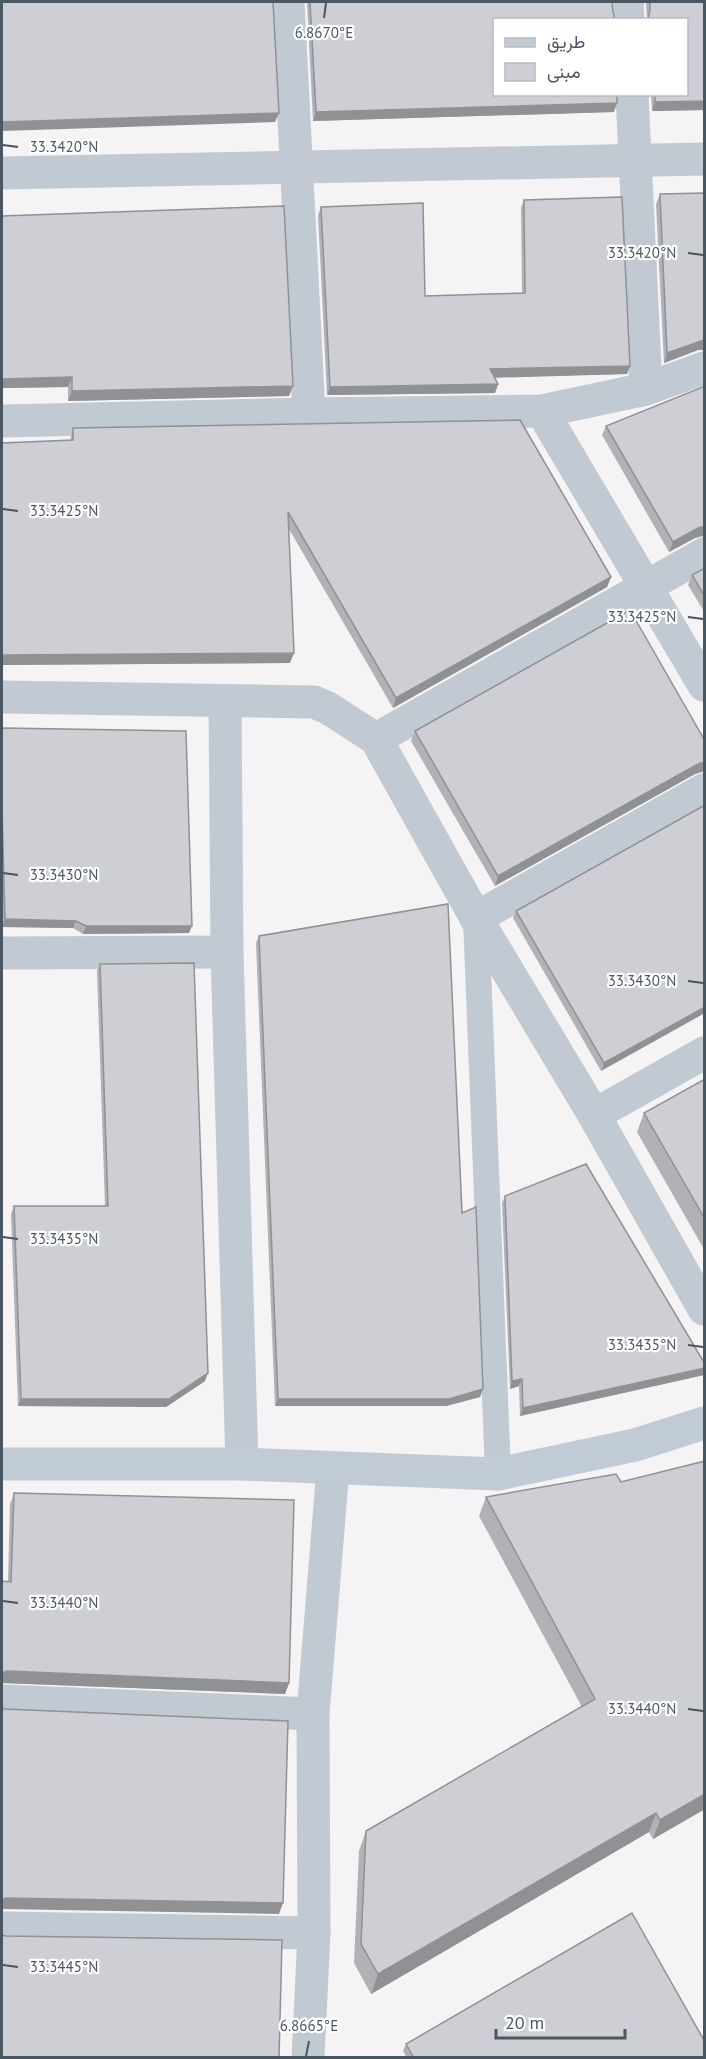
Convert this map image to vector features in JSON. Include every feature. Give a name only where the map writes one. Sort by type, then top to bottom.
[{"type":"street","points":[[288,2],[309,414]]},
{"type":"street","points":[[627,2],[628,18]]},
{"type":"street","points":[[632,96],[646,389]]},
{"type":"street","points":[[2,173],[705,159]]},
{"type":"street","points":[[2,421],[542,411],[646,389],[705,368]]},
{"type":"street","points":[[542,411],[705,685]]},
{"type":"street","points":[[376,739],[705,554]]},
{"type":"street","points":[[2,697],[314,702],[328,708],[376,739],[476,918],[594,1115],[705,1310]]},
{"type":"street","points":[[225,701],[227,952],[242,1464]]},
{"type":"street","points":[[476,918],[705,790]]},
{"type":"street","points":[[2,954],[227,952]]},
{"type":"street","points":[[594,1115],[705,1053]]},
{"type":"street","points":[[2,1464],[242,1464],[498,1474],[635,1445],[705,1423]]},
{"type":"street","points":[[308,2058],[314,1933],[314,1714],[333,1468]]},
{"type":"street","points":[[2,1701],[314,1714]]},
{"type":"street","points":[[2,1928],[314,1933]]},
{"type":"lane","points":[[476,918],[498,1474]]},
{"type":"building","points":[[2,2],[273,2],[279,113],[2,122]]},
{"type":"building","points":[[310,2],[612,2],[614,18],[493,18],[493,96],[617,96],[617,103],[316,112]]},
{"type":"building","points":[[650,2],[705,2],[705,101],[655,102],[655,96],[688,96],[688,18],[648,18]]},
{"type":"building","points":[[705,193],[705,340],[667,353],[660,194]]},
{"type":"building","points":[[622,197],[630,366],[490,369],[498,384],[330,387],[321,207],[423,203],[425,296],[525,293],[524,200]]},
{"type":"building","points":[[284,206],[293,386],[72,391],[72,377],[2,379],[2,216]]},
{"type":"building","points":[[705,386],[705,526],[673,542],[606,426]]},
{"type":"building","points":[[520,420],[611,577],[396,698],[288,512],[294,653],[2,655],[2,443],[73,440],[73,428]]},
{"type":"building","points":[[705,568],[705,597],[692,575]]},
{"type":"building","points":[[630,610],[705,741],[705,762],[498,876],[415,731]]},
{"type":"building","points":[[2,728],[186,731],[192,926],[86,926],[76,921],[5,919]]},
{"type":"building","points":[[705,805],[705,1007],[604,1063],[516,911]]},
{"type":"building","points":[[448,904],[462,1213],[476,1207],[483,1389],[449,1399],[278,1399],[259,936]]},
{"type":"building","points":[[194,963],[208,1373],[169,1399],[21,1399],[14,1206],[108,1206],[100,964]]},
{"type":"building","points":[[705,1079],[705,1219],[644,1113]]},
{"type":"building","points":[[586,1164],[705,1364],[705,1368],[523,1408],[522,1379],[512,1381],[505,1196]]},
{"type":"building","points":[[705,1461],[705,1794],[660,1820],[656,1813],[378,1974],[361,1944],[366,1831],[595,1699],[486,1497],[616,1474],[621,1482]]},
{"type":"building","points":[[14,1493],[294,1500],[289,1683],[7,1671],[2,1673],[2,1581],[11,1582]]},
{"type":"building","points":[[2,1708],[288,1721],[283,1903],[6,1898],[2,1900]]},
{"type":"building","points":[[632,1913],[705,2042],[705,2058],[414,2058],[406,2044]]},
{"type":"building","points":[[2,1935],[282,1940],[279,2058],[2,2058]]}]
